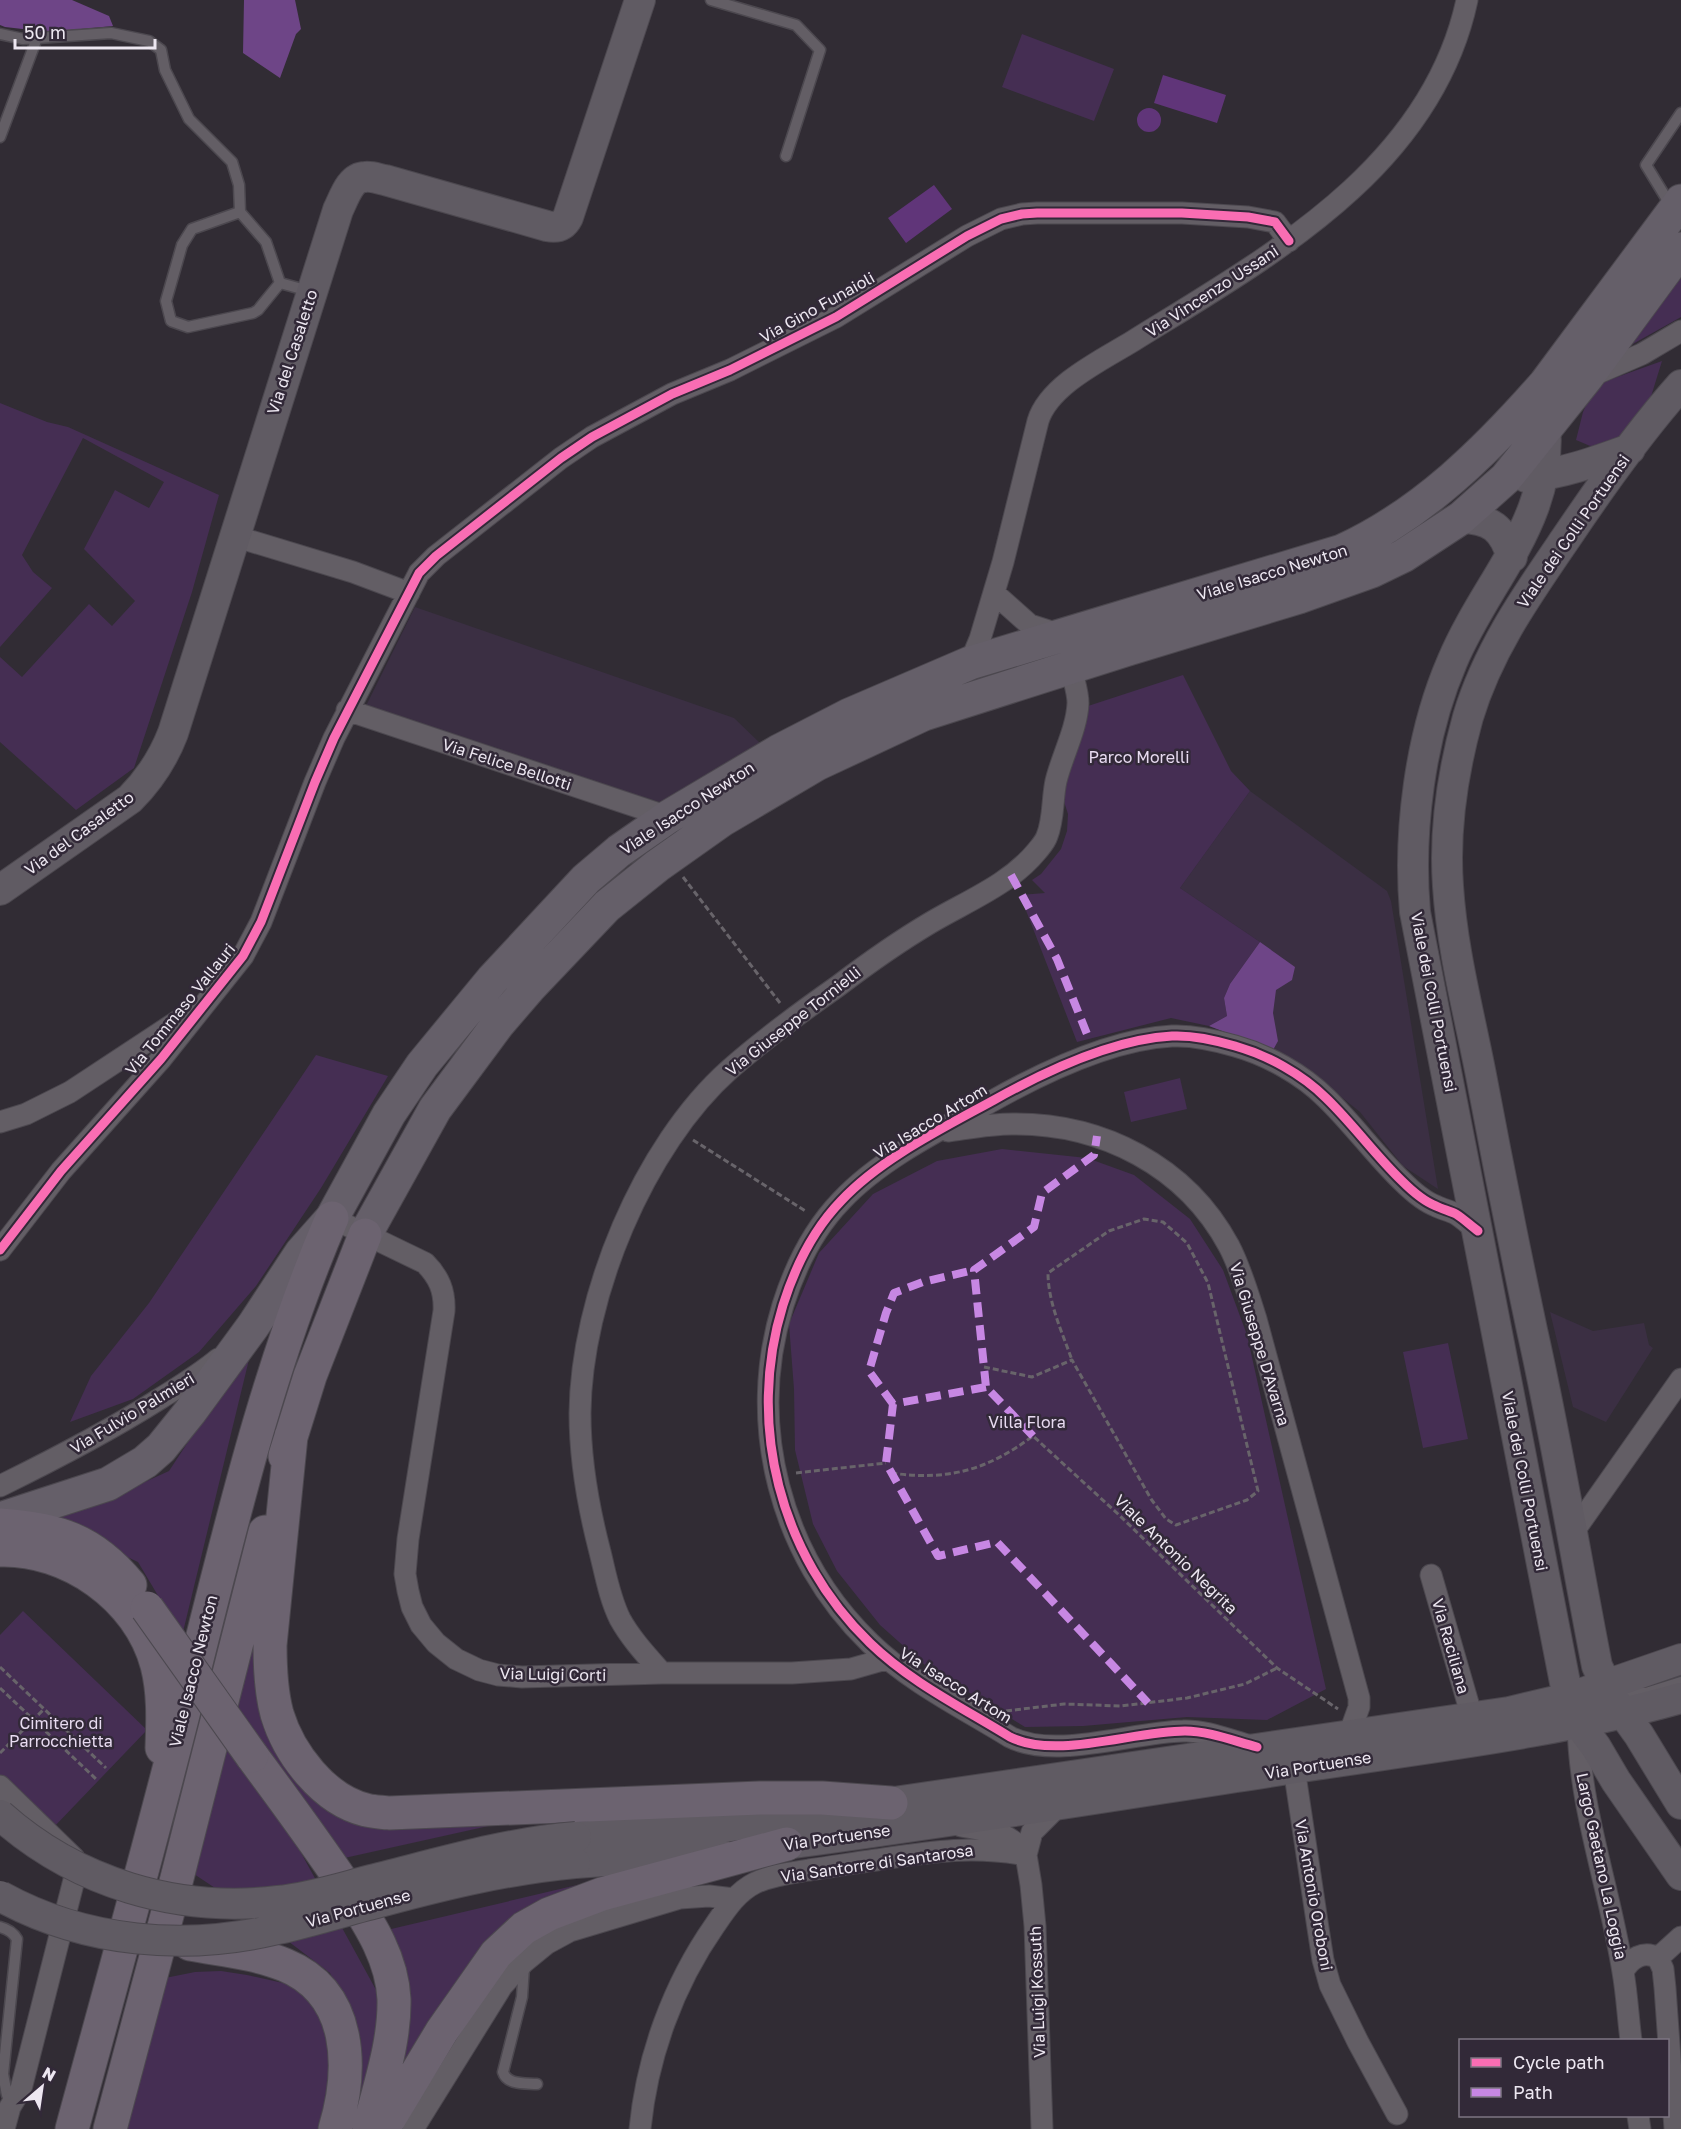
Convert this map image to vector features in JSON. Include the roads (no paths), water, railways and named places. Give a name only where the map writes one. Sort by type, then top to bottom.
[{"type":"highway","name":"Viale Isacco Newton","points":[[72,2129],[252,1446],[273,1374],[304,1285],[332,1218]]},
{"type":"highway","name":"Viale Isacco Newton","points":[[110,2129],[291,1436],[313,1367],[365,1235]]},
{"type":"highway","points":[[291,1436],[270,1645],[271,1680],[276,1712],[288,1739],[307,1768],[331,1792],[366,1810],[389,1813],[768,1798],[830,1798],[891,1803]]},
{"type":"highway","points":[[0,1525],[50,1530],[70,1537],[88,1546],[114,1568],[147,1608],[332,1866],[371,1926],[387,1965],[394,1996],[393,2025],[369,2129]]},
{"type":"highway","points":[[0,1550],[33,1551],[72,1565],[111,1593],[138,1625],[151,1650],[160,1679],[163,1723],[161,1795]]},
{"type":"highway","points":[[383,2129],[442,2031],[496,1954],[524,1928],[549,1914],[602,1894],[787,1844]]},
{"type":"highway","points":[[177,1942],[268,1959],[286,1965],[317,1986],[332,2007],[341,2026],[345,2048],[343,2085],[335,2129]]},
{"type":"main road","name":"Viale Isacco Newton","points":[[365,1235],[435,1109],[511,1008],[607,906],[668,858],[759,797],[862,742],[935,711],[1071,667],[1124,633],[1342,551],[1371,537],[1427,498],[1489,446],[1545,384],[1677,205]]},
{"type":"main road","name":"Viale Isacco Newton","points":[[332,1218],[389,1114],[450,1030],[492,980],[586,879],[619,851],[668,817],[779,751],[849,715],[970,663],[1061,635],[1124,633],[1299,597],[1363,575],[1403,556],[1461,518],[1506,478],[1587,377],[1681,249]]},
{"type":"main road","points":[[0,1519],[88,1493],[146,1462],[161,1448],[190,1412],[253,1326],[301,1253],[332,1218]]},
{"type":"street","name":"Via del Casaletto","points":[[0,891],[130,799],[154,772],[164,755],[173,733],[338,210],[351,185],[364,176],[547,226],[562,225],[568,217],[640,0]]},
{"type":"street","name":"Via Vincenzo Ussani","points":[[970,663],[994,593],[1038,421],[1042,409],[1051,396],[1099,362],[1289,241],[1350,193],[1388,153],[1433,90],[1448,61],[1467,0]]},
{"type":"street","name":"Via Gino Funaioli","points":[[409,593],[419,573],[436,556],[561,458],[592,437],[672,394],[730,370],[836,317],[968,236],[1001,219],[1037,213],[1182,213],[1248,217],[1275,222],[1289,241]]},
{"type":"street","points":[[1587,377],[1642,354],[1681,331]]},
{"type":"street","name":"Viale dei Colli Portuensi","points":[[1545,384],[1544,475],[1533,511],[1512,557],[1460,644],[1437,702],[1422,769],[1413,862],[1415,912],[1422,953],[1573,1711]]},
{"type":"street","name":"Viale dei Colli Portuensi","points":[[1614,1700],[1596,1666],[1545,1386],[1499,1171],[1450,907],[1448,849],[1451,804],[1457,766],[1470,711],[1492,655],[1524,598],[1598,490],[1681,385]]},
{"type":"street","points":[[1546,429],[1561,451],[1584,464]]},
{"type":"street","points":[[1506,478],[1544,475],[1630,449]]},
{"type":"street","points":[[1461,518],[1493,524],[1504,538],[1512,557]]},
{"type":"street","points":[[234,536],[353,572],[409,593]]},
{"type":"street","name":"Via Tommaso Vallauri","points":[[0,1250],[62,1171],[161,1059],[233,972],[257,932],[315,782],[347,710],[409,593]]},
{"type":"street","points":[[994,593],[1030,625],[1061,635]]},
{"type":"street","name":"Via Giuseppe Tornielli","points":[[662,1673],[627,1630],[614,1601],[592,1518],[585,1475],[580,1415],[586,1354],[600,1290],[638,1196],[676,1130],[711,1086],[792,1019],[929,924],[992,889],[1030,859],[1044,842],[1050,825],[1057,776],[1078,706],[1071,667]]},
{"type":"street","name":"Via Felice Bellotti","points":[[347,710],[668,817]]},
{"type":"street","points":[[0,1122],[26,1114],[69,1092],[206,1003]]},
{"type":"street","name":"Via Isacco Artom","points":[[1257,1748],[1186,1731],[1054,1747],[1038,1746],[1019,1741],[886,1659],[847,1617],[812,1567],[789,1520],[776,1476],[768,1406],[770,1361],[777,1326],[791,1280],[805,1251],[824,1222],[848,1194],[872,1173],[936,1133],[1011,1091],[1067,1064],[1138,1041],[1185,1036],[1210,1040],[1258,1054],[1311,1085],[1324,1095],[1375,1154],[1411,1189],[1429,1203],[1454,1213],[1478,1231]]},
{"type":"street","name":"Via Giuseppe D'Avarna","points":[[936,1133],[991,1125],[1024,1124],[1054,1127],[1097,1136],[1134,1152],[1160,1167],[1196,1199],[1217,1227],[1241,1274],[1256,1319],[1359,1698],[1359,1707],[1343,1722]]},
{"type":"street","points":[[1468,1178],[1499,1171]]},
{"type":"street","points":[[350,1185],[383,1203]]},
{"type":"street","points":[[332,1218],[365,1235]]},
{"type":"street","name":"Via Luigi Corti","points":[[365,1235],[425,1263],[435,1275],[444,1294],[444,1311],[405,1574],[410,1600],[425,1631],[436,1643],[456,1659],[479,1670],[498,1675],[522,1677],[840,1671],[886,1659]]},
{"type":"street","name":"Via Fulvio Palmieri","points":[[0,1486],[143,1409],[212,1364],[253,1326]]},
{"type":"street","points":[[1572,1534],[1681,1379]]},
{"type":"street","name":"Via Raciliana","points":[[1431,1575],[1472,1717]]},
{"type":"street","name":"Via Portuense","points":[[1614,1700],[1681,1659]]},
{"type":"street","name":"Via Portuense","points":[[0,1815],[57,1857],[129,1889],[160,1897],[220,1904],[259,1903],[302,1897],[505,1847],[680,1856],[787,1844],[940,1823],[1515,1735],[1573,1711],[1614,1700],[1681,1698]]},
{"type":"street","points":[[1614,1700],[1681,1804]]},
{"type":"street","name":"Via Portuense","points":[[0,1896],[34,1913],[93,1932],[141,1940],[177,1942],[215,1940],[277,1930],[492,1874],[535,1867],[575,1850],[692,1830],[891,1803],[1257,1748],[1343,1722],[1472,1717],[1540,1706],[1573,1711]]},
{"type":"street","name":"Largo Gaetano La Loggia","points":[[1573,1711],[1681,1875]]},
{"type":"street","name":"Largo Gaetano La Loggia","points":[[1573,1711],[1594,1841],[1623,1972]]},
{"type":"street","name":"Via Antonio Oroboni","points":[[1294,1768],[1323,1960],[1330,1984],[1397,2114]]},
{"type":"street","points":[[0,1786],[74,1858],[77,1868],[21,2089],[6,2115]]},
{"type":"street","points":[[1026,1855],[1032,1832],[1060,1804]]},
{"type":"street","points":[[940,1823],[1004,1834],[1016,1842],[1026,1855]]},
{"type":"street","name":"Via Santorre di Santarosa","points":[[640,2129],[647,2079],[669,2010],[692,1961],[734,1899],[747,1888],[770,1877],[865,1861],[965,1848],[1026,1855]]},
{"type":"street","name":"Via Luigi Kossuth","points":[[1026,1855],[1035,1926],[1042,2129]]},
{"type":"street","points":[[413,2129],[502,1986],[524,1962],[546,1944],[570,1931],[680,1898],[709,1896],[734,1899]]},
{"type":"street","points":[[1669,2039],[1663,1969],[1658,1958],[1681,1937]]},
{"type":"street","name":"Largo Gaetano La Loggia","points":[[1623,1972],[1629,1962],[1642,1955],[1647,1954],[1658,1958]]},
{"type":"street","points":[[1623,1972],[1631,2039]]},
{"type":"street","points":[[1669,2045],[1675,2129]]},
{"type":"lane","points":[[711,0],[796,26],[820,50],[786,156]]},
{"type":"lane","points":[[0,34],[22,39],[111,33],[149,41],[161,50],[165,70],[189,119],[232,162],[239,185],[240,212],[266,242],[280,284]]},
{"type":"lane","points":[[0,137],[37,38]]},
{"type":"lane","points":[[1677,205],[1646,165],[1681,113]]},
{"type":"lane","points":[[240,212],[192,229],[182,245],[166,301],[171,321],[188,327],[252,313],[258,310],[280,284]]},
{"type":"lane","points":[[280,284],[312,292]]},
{"type":"lane","name":"Via Portuense","points":[[1614,1700],[1629,1692],[1646,1693],[1681,1682]]},
{"type":"lane","points":[[0,1927],[14,1934],[17,1939],[3,2074],[7,2095],[6,2115]]},
{"type":"lane","points":[[524,1962],[522,1997],[503,2072],[504,2078],[510,2082],[537,2084]]},
{"type":"park label","name":"Parco Morelli","points":[[1139,757]]},
{"type":"park label","name":"Villa Flora","points":[[1027,1422]]},
{"type":"park label","name":"Cimitero di Parrocchietta","points":[[61,1732]]}]
